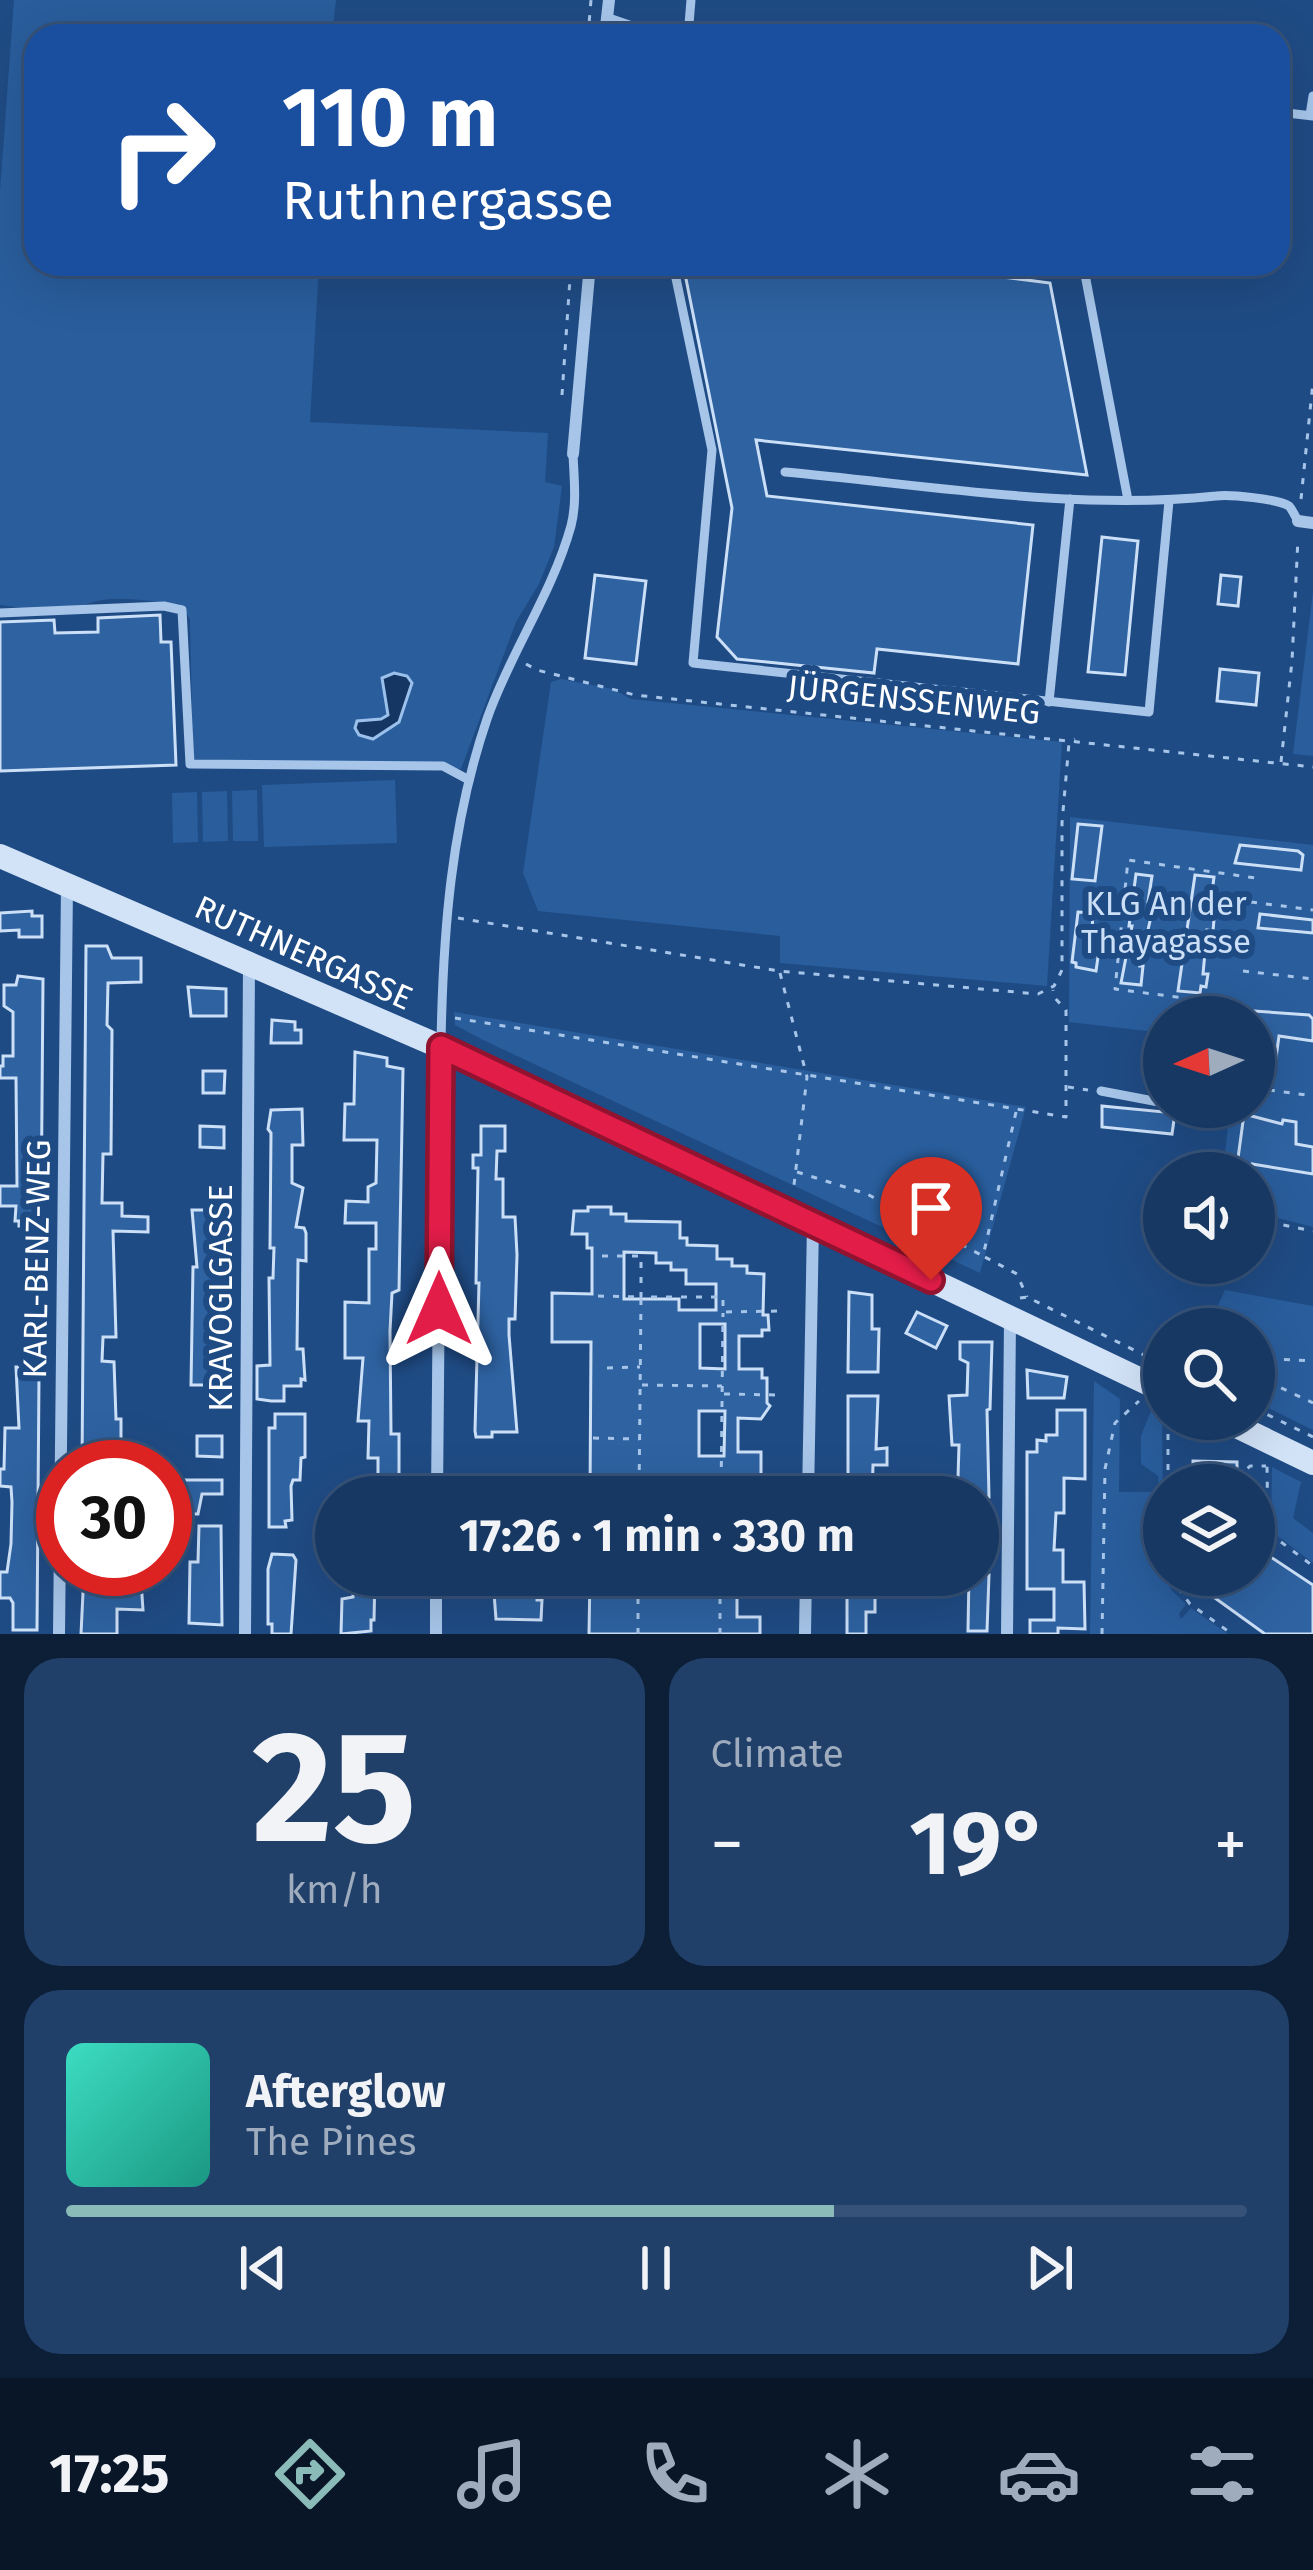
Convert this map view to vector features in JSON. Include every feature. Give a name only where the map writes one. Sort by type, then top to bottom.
[{"type":"street","points":[[606,24],[609,0]]},
{"type":"street","points":[[573,454],[589,276]]},
{"type":"street","name":"RUTHNERGASSE","points":[[0,856],[441,1047],[1010,1318],[1143,1390]]},
{"type":"street","name":"KARL-BENZ-WEG","points":[[59,1634],[67,885]]},
{"type":"street","name":"KRAVOGLGASSE","points":[[244,1634],[249,963]]},
{"type":"street","points":[[437,1476],[441,1047]]},
{"type":"street","points":[[808,1476],[813,1223]]},
{"type":"street","points":[[1007,1634],[1010,1318]]},
{"type":"street","points":[[1266,1440],[1313,1462]]},
{"type":"street","points":[[436,1596],[436,1634]]},
{"type":"street","points":[[805,1634],[806,1596]]},
{"type":"lane","points":[[606,17],[627,24]]},
{"type":"lane","points":[[1312,116],[1313,96]]},
{"type":"lane","points":[[676,276],[712,450],[693,663],[1149,712],[1168,501]]},
{"type":"lane","points":[[1085,276],[1127,500]]},
{"type":"lane","points":[[441,1047],[445,916],[458,825],[488,715],[554,576],[572,523],[573,454]]},
{"type":"lane","points":[[785,472],[1070,499],[1168,501],[1225,495],[1281,503],[1306,522]]},
{"type":"lane","points":[[1049,701],[1070,499]]},
{"type":"lane","points":[[0,613],[182,610],[190,764],[443,766],[469,780]]},
{"type":"lane","points":[[1101,1091],[1143,1099]]},
{"type":"path","points":[[1281,764],[1306,522],[1313,382]]},
{"type":"path","name":"JÜRGENSSENWEG","points":[[516,657],[537,670],[635,695],[1313,767]]},
{"type":"path","points":[[441,1016],[1066,1118],[1066,1010],[1054,997],[1054,986],[1062,970],[1062,823],[1069,743],[1075,739]]},
{"type":"path","points":[[1169,996],[1115,989],[1128,860],[1256,878]]},
{"type":"path","points":[[1251,902],[1313,910]]},
{"type":"path","points":[[445,916],[779,971],[1024,994],[1038,994],[1054,986]]},
{"type":"path","points":[[779,971],[807,1077],[792,1197]]},
{"type":"path","points":[[1243,971],[1313,979]]},
{"type":"path","points":[[1066,1086],[1101,1091]]},
{"type":"path","points":[[1275,1091],[1313,1096]]},
{"type":"path","points":[[983,1256],[1017,1110]]},
{"type":"path","points":[[795,1172],[867,1194],[1017,1274],[1027,1297]]},
{"type":"path","points":[[1275,1223],[1313,1231]]},
{"type":"path","points":[[598,1296],[641,1297],[723,1297],[722,1476],[639,1474],[640,1438],[640,1367],[641,1297],[641,1256],[602,1256]]},
{"type":"path","points":[[1010,1318],[1013,1300],[1027,1297],[1143,1354]]},
{"type":"path","points":[[723,1312],[781,1311]]},
{"type":"path","points":[[1275,1359],[1313,1361]]},
{"type":"path","points":[[608,1368],[640,1367]]},
{"type":"path","points":[[640,1385],[723,1386]]},
{"type":"path","points":[[1275,1385],[1313,1402]]},
{"type":"path","points":[[722,1394],[780,1395]]},
{"type":"path","points":[[1102,1634],[1105,1469],[1115,1423],[1143,1402]]},
{"type":"path","points":[[1275,1418],[1313,1437]]},
{"type":"path","points":[[593,1438],[640,1438]]},
{"type":"path","points":[[1275,1537],[1313,1566]]},
{"type":"path","points":[[638,1596],[638,1634]]},
{"type":"path","points":[[720,1634],[721,1596]]},
{"type":"path","points":[[1184,1596],[1232,1634]]},
{"type":"path","points":[[1181,1615],[1190,1604]]},
{"type":"green space","points":[[14,0],[336,0],[333,24],[24,24],[24,276],[318,276],[310,422],[548,433],[545,482],[562,486],[554,547],[516,622],[461,769],[193,764],[190,619],[179,604],[108,599],[71,614],[0,605],[0,191]]},
{"type":"green space","points":[[1313,592],[1313,756],[1293,754]]},
{"type":"green space","points":[[561,679],[613,689],[631,699],[1062,742],[1047,986],[780,963],[780,936],[538,911],[523,873],[551,682]]},
{"type":"green space","points":[[395,780],[397,843],[264,847],[262,785]]},
{"type":"green space","points":[[257,790],[258,841],[233,841],[232,791]]},
{"type":"green space","points":[[227,791],[228,841],[203,842],[202,792]]},
{"type":"green space","points":[[197,792],[198,842],[173,843],[172,793]]},
{"type":"green space","name":"KLG An der Thayagasse","points":[[1070,817],[1313,845],[1313,1227],[1275,1217],[1275,1152],[1225,1152],[1228,1128],[1275,1128],[1275,996],[1143,996],[1143,1031],[1069,1022]]},
{"type":"green space","points":[[454,1012],[1026,1107],[980,1273],[483,1040],[455,1025]]},
{"type":"green space","points":[[1225,1290],[1313,1306],[1313,1430],[1275,1411],[1275,1308],[1217,1308]]},
{"type":"green space","points":[[1094,1381],[1120,1399],[1119,1492],[1143,1492],[1143,1596],[1177,1596],[1186,1604],[1181,1619],[1191,1608],[1228,1634],[1090,1634]]},
{"type":"green space","points":[[1143,1431],[1143,1440],[1162,1440],[1163,1464],[1141,1464]]},
{"type":"green space","points":[[1275,1469],[1301,1482],[1293,1518],[1313,1533],[1313,1563],[1275,1534]]},
{"type":"shaded area","points":[[394,673],[407,676],[412,683],[399,722],[373,739],[359,735],[357,721],[388,715],[382,678]]},
{"type":"building","points":[[685,276],[995,276],[1050,283],[1087,475],[756,440],[767,496],[1033,525],[1018,664],[877,649],[874,673],[737,659],[717,637],[732,508]]},
{"type":"building","points":[[1102,537],[1138,541],[1125,675],[1088,672]]},
{"type":"building","points":[[595,575],[646,581],[636,664],[585,658]]},
{"type":"building","points":[[1221,575],[1241,577],[1238,606],[1218,604]]},
{"type":"building","points":[[160,615],[161,642],[171,642],[176,765],[0,771],[0,622],[54,620],[55,633],[98,632],[98,618]]},
{"type":"building","points":[[1220,669],[1259,673],[1256,705],[1217,701]]},
{"type":"building","points":[[1078,824],[1102,826],[1095,881],[1072,879]]},
{"type":"building","points":[[1240,845],[1298,851],[1303,855],[1301,870],[1235,863]]},
{"type":"building","points":[[1136,874],[1152,876],[1148,902],[1154,903],[1140,966],[1141,985],[1121,983]]},
{"type":"building","points":[[1195,875],[1214,877],[1213,931],[1207,930],[1203,974],[1208,974],[1200,993],[1178,991]]},
{"type":"building","points":[[32,911],[32,916],[42,916],[42,937],[19,937],[19,930],[0,931],[0,913]]},
{"type":"building","points":[[1078,912],[1093,913],[1091,949],[1099,950],[1096,971],[1072,962]]},
{"type":"building","points":[[1260,914],[1313,920],[1313,933],[1258,928]]},
{"type":"building","points":[[86,946],[107,946],[112,958],[141,958],[141,982],[108,983],[111,1154],[103,1154],[102,1203],[122,1203],[122,1216],[148,1217],[148,1232],[113,1231],[116,1337],[103,1337],[102,1361],[114,1362],[121,1440],[82,1440]]},
{"type":"building","points":[[18,976],[43,979],[41,1227],[19,1226],[16,1206],[0,1206],[0,1186],[17,1186],[16,1078],[0,1078],[0,1066],[3,1056],[13,1056],[13,1012],[4,1006],[4,985],[16,985]]},
{"type":"building","points":[[188,987],[226,989],[226,1016],[191,1016]]},
{"type":"building","points":[[1275,1013],[1313,1019],[1313,1041],[1279,1036],[1275,1065]]},
{"type":"building","points":[[272,1020],[295,1022],[301,1043],[271,1043]]},
{"type":"building","points":[[355,1052],[387,1058],[387,1066],[403,1069],[399,1290],[392,1293],[390,1331],[391,1434],[399,1434],[399,1476],[378,1476],[378,1458],[368,1458],[369,1421],[358,1421],[363,1358],[345,1358],[345,1302],[369,1303],[369,1249],[376,1249],[376,1223],[345,1223],[346,1201],[368,1202],[368,1187],[376,1183],[377,1140],[344,1140],[345,1104],[354,1104]]},
{"type":"building","points":[[203,1071],[225,1071],[224,1093],[203,1093]]},
{"type":"building","points":[[1102,1106],[1143,1110],[1143,1128],[1173,1128],[1172,1134],[1102,1127]]},
{"type":"building","points":[[302,1109],[303,1145],[292,1145],[292,1183],[303,1188],[296,1227],[306,1233],[306,1261],[298,1260],[297,1349],[303,1349],[305,1380],[301,1379],[301,1386],[284,1386],[284,1401],[271,1401],[257,1399],[257,1366],[270,1365],[269,1278],[273,1278],[274,1248],[270,1248],[268,1129],[271,1110]]},
{"type":"building","points":[[1275,1122],[1296,1122],[1296,1144],[1313,1147],[1313,1174],[1275,1168],[1275,1152],[1239,1152],[1242,1128],[1275,1128]]},
{"type":"building","points":[[200,1126],[224,1127],[224,1148],[200,1147]]},
{"type":"building","points":[[481,1126],[505,1126],[505,1151],[497,1151],[496,1179],[503,1179],[503,1217],[515,1217],[517,1255],[515,1319],[509,1319],[509,1335],[517,1432],[492,1432],[492,1437],[476,1437],[475,1431],[479,1283],[478,1168],[473,1168],[473,1155],[481,1155]]},
{"type":"building","points":[[611,1207],[611,1214],[626,1214],[626,1221],[680,1222],[680,1238],[687,1238],[687,1245],[717,1246],[717,1259],[732,1259],[732,1266],[747,1266],[747,1273],[764,1274],[763,1315],[768,1315],[769,1330],[762,1330],[762,1336],[739,1336],[739,1369],[762,1369],[762,1378],[767,1378],[770,1406],[761,1419],[738,1418],[738,1452],[761,1452],[761,1476],[590,1476],[591,1342],[552,1342],[552,1293],[592,1294],[592,1248],[587,1248],[587,1234],[572,1234],[574,1211]],"holes":[[[624,1252],[656,1253],[656,1263],[686,1270],[686,1284],[716,1284],[716,1310],[679,1310],[679,1299],[624,1299]],[[700,1324],[725,1324],[725,1369],[700,1368]],[[699,1411],[725,1411],[724,1456],[699,1456]]]},
{"type":"building","points":[[192,1210],[223,1210],[217,1354],[223,1354],[223,1378],[212,1378],[212,1384],[204,1385],[191,1385],[193,1267],[197,1267]]},
{"type":"building","points":[[849,1292],[872,1295],[872,1329],[879,1329],[878,1372],[848,1372]]},
{"type":"building","points":[[917,1312],[947,1326],[936,1348],[906,1333]]},
{"type":"building","points":[[960,1342],[992,1342],[989,1476],[958,1476],[959,1445],[952,1445],[949,1396],[967,1395],[968,1363],[960,1359]]},
{"type":"building","points":[[16,1367],[34,1367],[35,1377],[39,1376],[37,1630],[13,1630],[13,1603],[0,1598],[0,1572],[7,1572],[11,1544],[12,1502],[11,1487],[0,1486],[0,1469],[4,1469],[5,1428],[19,1428]]},
{"type":"building","points":[[1027,1370],[1067,1377],[1064,1398],[1028,1398]]},
{"type":"building","points":[[848,1396],[878,1396],[876,1449],[887,1448],[887,1465],[873,1465],[873,1476],[848,1476]]},
{"type":"building","points":[[1057,1410],[1085,1410],[1085,1479],[1064,1478],[1064,1513],[1056,1513],[1054,1550],[1063,1550],[1063,1582],[1084,1582],[1085,1629],[1030,1634],[1030,1620],[1054,1620],[1054,1589],[1027,1589],[1027,1452],[1037,1452],[1037,1440],[1057,1435]]},
{"type":"building","points":[[275,1414],[305,1414],[305,1457],[301,1458],[300,1480],[293,1480],[291,1486],[292,1520],[285,1521],[286,1527],[269,1527],[269,1428],[275,1428]]},
{"type":"building","points":[[197,1436],[222,1436],[222,1457],[197,1456]]},
{"type":"building","points":[[1193,1461],[1237,1462],[1237,1464]]},
{"type":"building","points":[[192,1480],[222,1480],[222,1494],[202,1494],[198,1514],[192,1514]]},
{"type":"building","points":[[199,1526],[221,1526],[222,1625],[189,1623],[192,1562],[198,1562]]},
{"type":"building","points":[[272,1554],[293,1555],[296,1560],[291,1634],[272,1634],[272,1624],[268,1624]]},
{"type":"building","points":[[1275,1560],[1313,1585],[1313,1634],[1265,1634],[1212,1596],[1275,1596]]},
{"type":"building","points":[[83,1596],[142,1596],[143,1610],[117,1609],[117,1634],[81,1634]]},
{"type":"building","points":[[375,1596],[371,1631],[341,1634],[342,1599]]},
{"type":"building","points":[[494,1596],[542,1600],[541,1620],[496,1619]]},
{"type":"building","points":[[590,1596],[737,1596],[737,1617],[760,1617],[760,1634],[589,1634]]},
{"type":"building","points":[[847,1596],[875,1596],[875,1612],[866,1612],[866,1634],[847,1634]]},
{"type":"building","points":[[969,1596],[988,1596],[987,1631],[968,1631]]},
{"type":"route","points":[[439,1309],[441,1047],[931,1280]]}]
